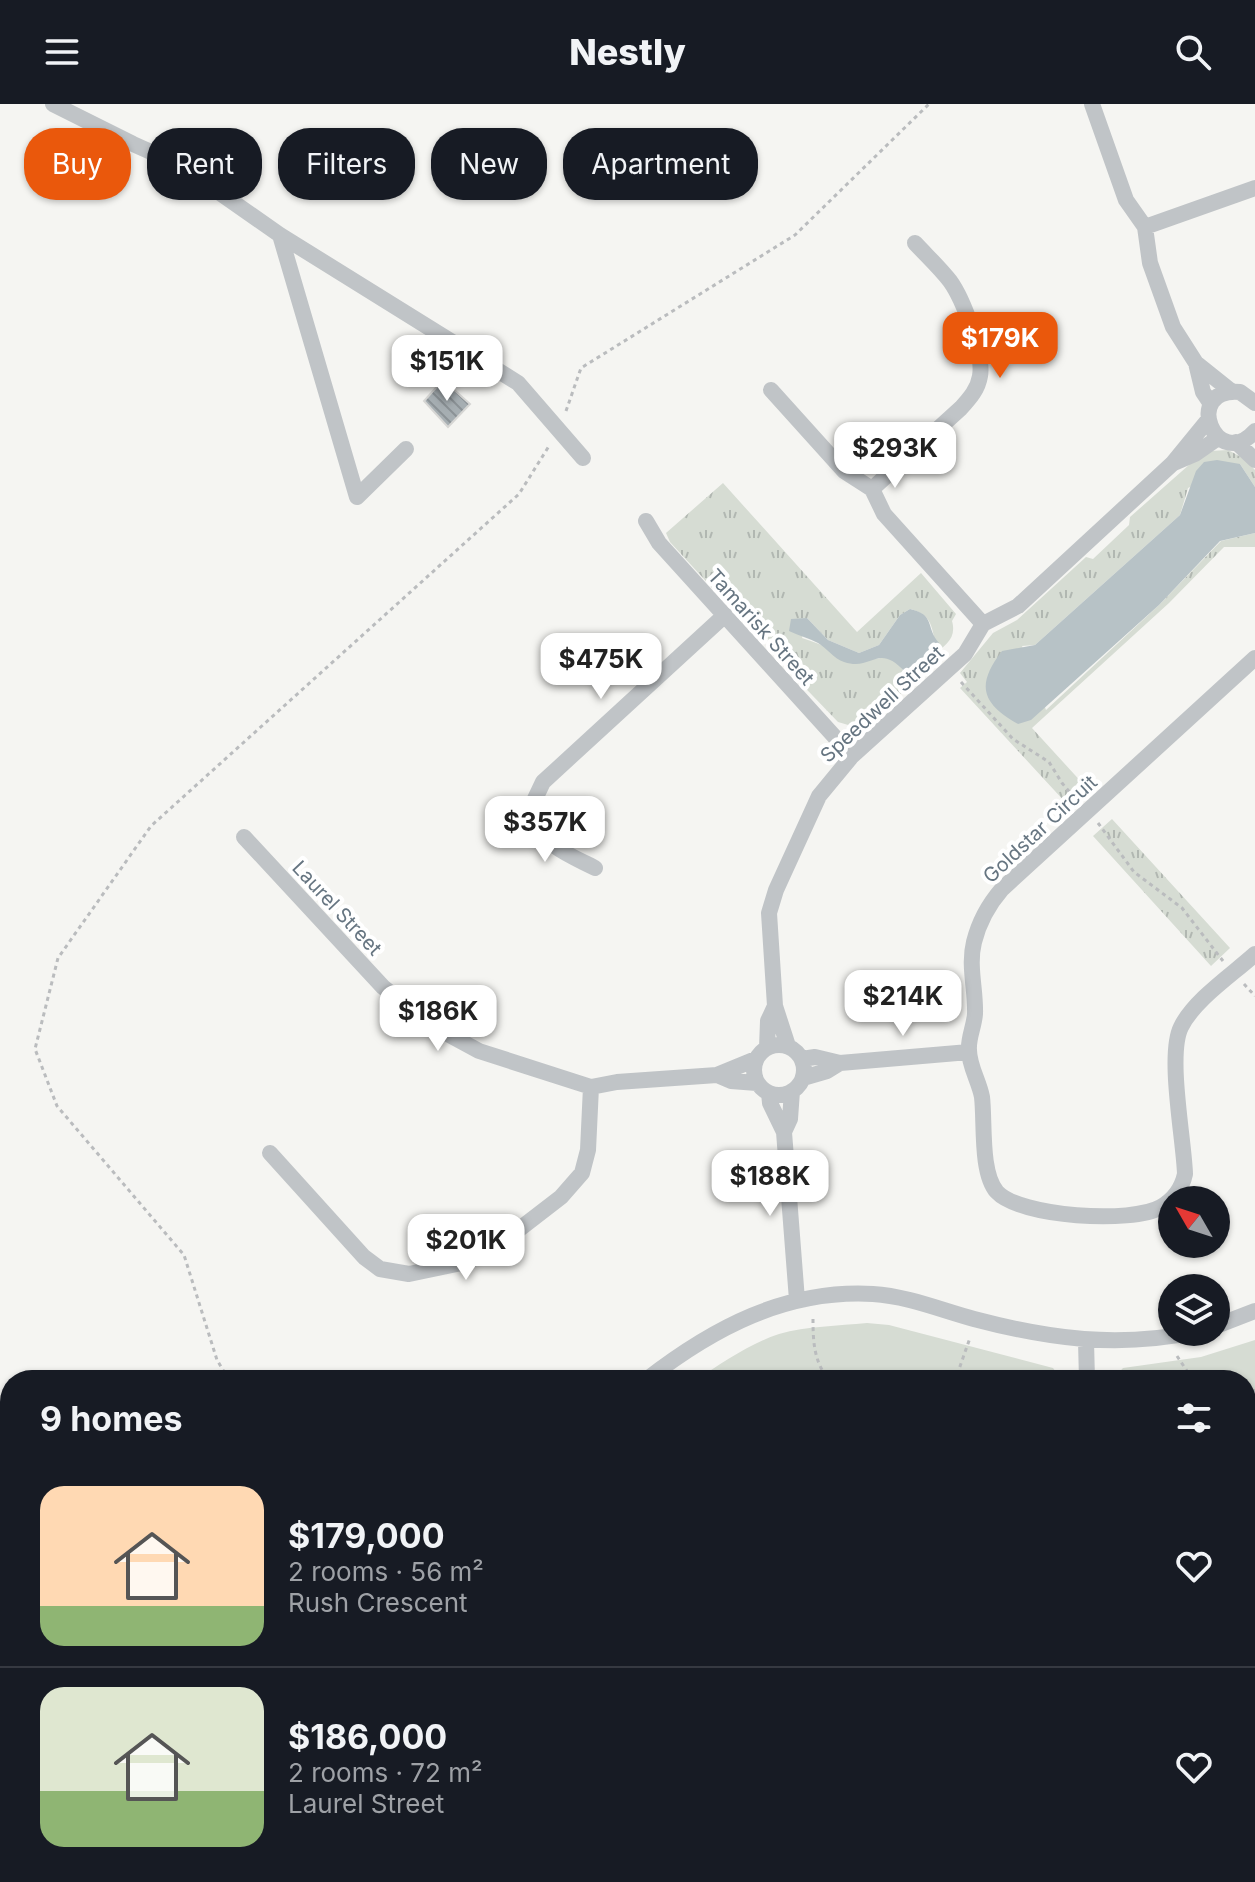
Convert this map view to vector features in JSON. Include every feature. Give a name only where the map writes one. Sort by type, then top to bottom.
[{"type":"street","points":[[53,104],[180,165],[280,235],[518,383],[583,458]]},
{"type":"street","points":[[1092,104],[1126,200],[1145,227],[1150,263],[1173,327],[1196,363],[1213,433],[1218,438],[1236,442],[1255,460]]},
{"type":"street","points":[[1145,227],[1255,188]]},
{"type":"street","points":[[280,235],[357,497],[406,449]]},
{"type":"street","points":[[872,489],[961,408],[971,397],[980,378],[980,356],[960,299],[951,283],[915,243]]},
{"type":"street","points":[[1196,363],[1247,396]]},
{"type":"street","points":[[771,390],[844,471],[872,489],[884,514],[983,624]]},
{"type":"street","name":"Speedwell Street","points":[[788,1046],[775,1006],[768,925],[772,902],[819,796],[852,756],[965,654],[983,624],[1018,606],[1172,464],[1210,412],[1217,397],[1247,396]]},
{"type":"street","points":[[1236,442],[1255,431]]},
{"type":"street","name":"Speedwell Street","points":[[1172,464],[1218,438]]},
{"type":"street","name":"Tamarisk Street","points":[[646,521],[659,543],[852,756]]},
{"type":"street","points":[[595,868],[543,836],[535,821],[534,801],[543,782],[725,615]]},
{"type":"street","name":"Goldstar Circuit","points":[[1255,658],[994,898],[979,926],[971,955],[975,1010],[969,1052],[982,1099],[989,1178],[999,1194],[1023,1206],[1076,1215],[1127,1215],[1154,1210],[1174,1196],[1185,1174],[1175,1051],[1180,1028],[1195,1008],[1255,954]]},
{"type":"street","points":[[511,827],[535,821]]},
{"type":"street","name":"Laurel Street","points":[[244,837],[373,977],[431,1025],[479,1051],[591,1087],[617,1082],[717,1075],[761,1054]]},
{"type":"street","name":"Speedwell Street","points":[[761,1054],[768,1021],[775,1006]]},
{"type":"street","points":[[797,1300],[784,1132],[754,1076],[761,1054],[788,1046],[802,1059]]},
{"type":"street","points":[[802,1059],[815,1057],[840,1063],[969,1052]]},
{"type":"street","points":[[784,1132],[790,1119],[802,1059]]},
{"type":"street","points":[[763,1088],[777,1095],[840,1063]]},
{"type":"street","name":"Laurel Street","points":[[717,1075],[763,1088]]},
{"type":"street","points":[[270,1153],[380,1269],[400,1274],[466,1262],[486,1254],[561,1197],[576,1181],[586,1161],[591,1087]]},
{"type":"street","points":[[660,1370],[718,1330],[763,1309],[797,1300],[876,1294],[1009,1328],[1086,1341],[1158,1338]]},
{"type":"street","points":[[1230,1321],[1255,1311]]},
{"type":"street","points":[[1086,1341],[1087,1370]]},
{"type":"path","points":[[223,1370],[217,1360],[184,1255],[57,1106],[35,1049],[58,958],[151,826],[519,494],[559,430],[581,368],[795,235],[929,104]]},
{"type":"path","points":[[959,680],[1013,739],[1049,762],[1080,804]]},
{"type":"path","points":[[1095,820],[1134,872],[1182,908],[1226,964]]},
{"type":"path","points":[[1242,981],[1255,996]]},
{"type":"path","points":[[813,1319],[815,1353],[822,1370]]},
{"type":"path","points":[[959,1370],[970,1338]]},
{"type":"path","points":[[1177,1356],[1186,1370]]},
{"type":"green space","points":[[1228,450],[1245,459],[1255,470],[1255,487],[1240,464],[1188,488],[1180,515],[1035,645],[1022,646],[1046,710],[1159,605],[1221,541],[1255,533],[1255,547],[1224,547],[1169,603],[1032,728],[1085,786],[1066,803],[960,688],[967,682],[960,673],[993,633],[1017,620],[1086,557],[1093,559],[1129,525],[1130,517],[1190,464],[1210,451]]},
{"type":"green space","points":[[723,483],[857,632],[921,573],[956,614],[952,621],[953,633],[946,645],[933,656],[936,663],[869,722],[855,727],[838,722],[787,669],[787,660],[755,625],[748,627],[670,542],[666,533]],"holes":[[[910,609],[927,618],[934,637],[906,673],[890,659],[859,658],[802,638],[807,618],[828,640],[859,653],[879,645],[900,615]]]},
{"type":"green space","points":[[1112,819],[1230,948],[1211,966],[1093,836]]},
{"type":"green space","points":[[867,1323],[889,1325],[1054,1370],[712,1370],[768,1338],[812,1328]]},
{"type":"green space","points":[[1255,1340],[1255,1370],[1121,1370],[1123,1368],[1201,1357]]},
{"type":"shaded area","points":[[1217,460],[1240,464],[1255,487],[1255,533],[1220,541],[1159,605],[1031,720],[1018,724],[996,709],[986,692],[986,684],[988,674],[1002,651],[1035,645],[1180,515],[1196,471],[1204,462]]},
{"type":"shaded area","points":[[910,609],[927,618],[939,643],[906,673],[888,659],[854,664],[844,662],[818,643],[789,631],[791,619],[807,618],[828,640],[859,653],[879,645],[900,615]]},
{"type":"building","points":[[443,380],[470,404],[448,427],[424,401]]}]
